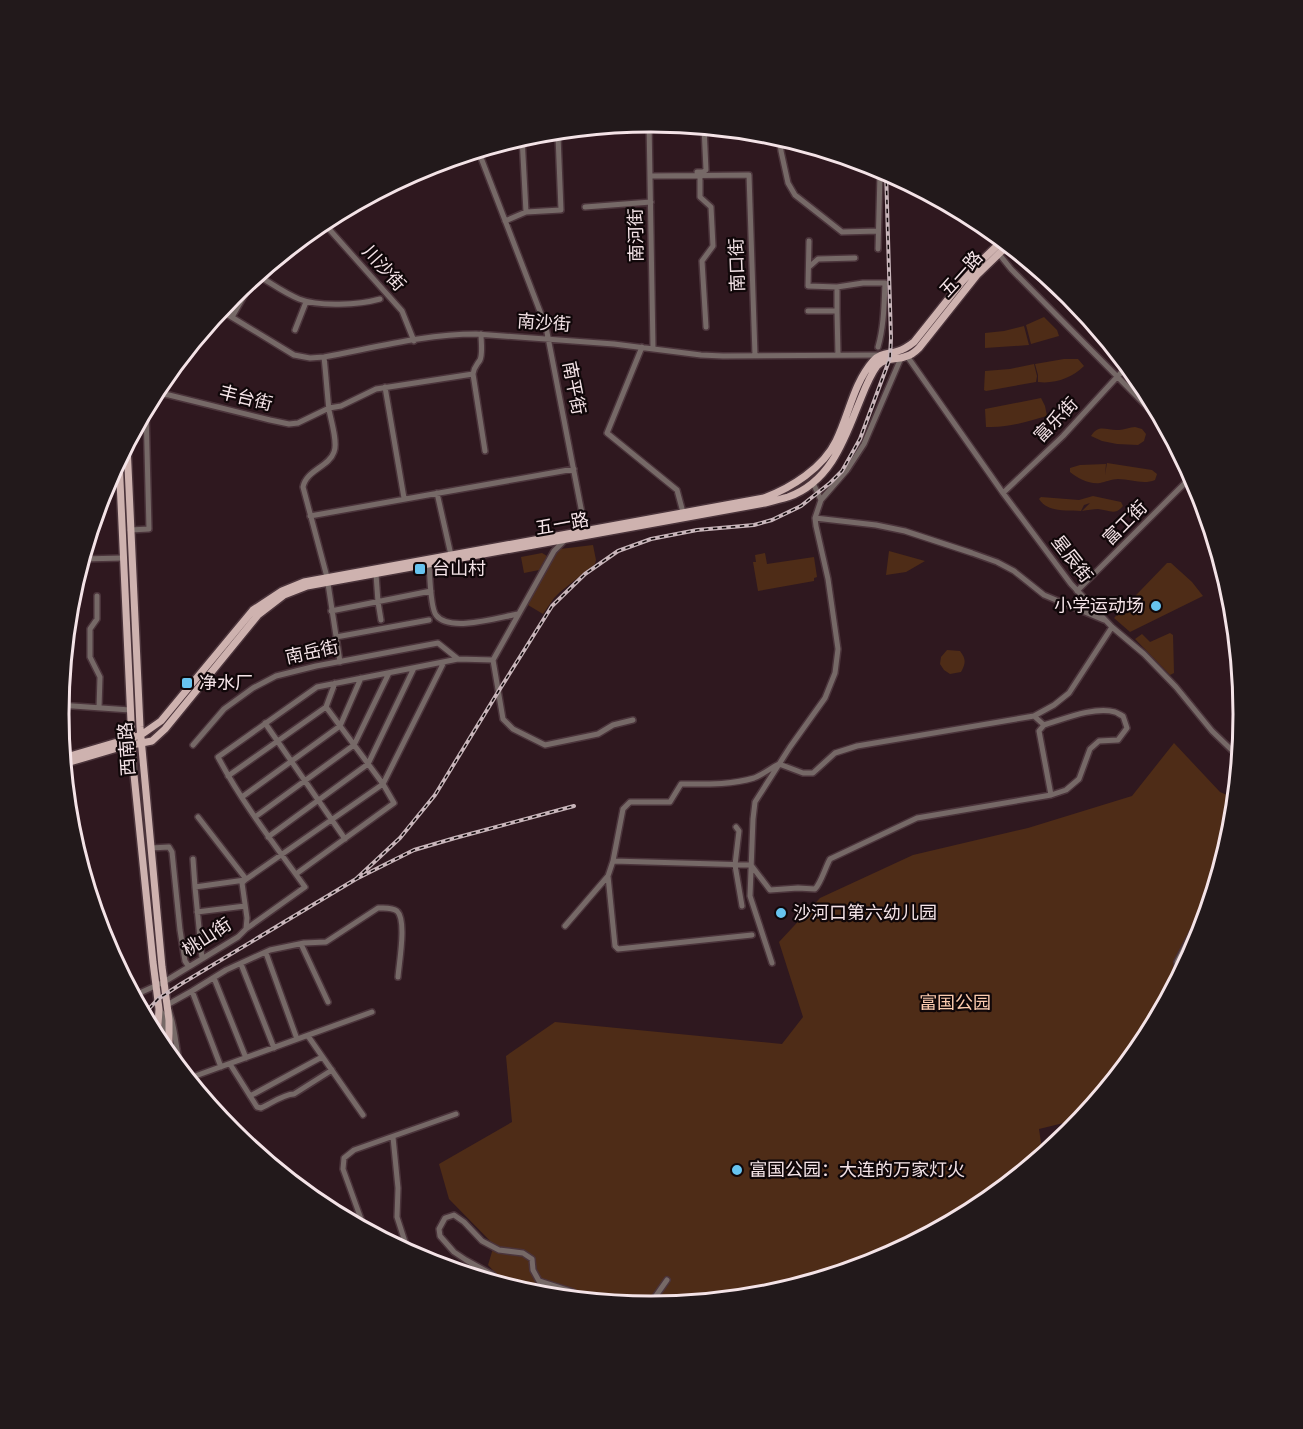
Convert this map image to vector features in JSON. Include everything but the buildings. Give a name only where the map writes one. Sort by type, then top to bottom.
[{"type":"main road","name":"五一路","points":[[683,515],[764,498],[797,483],[822,460],[836,442],[859,384],[879,351],[899,351],[914,342],[961,283],[997,246]]},
{"type":"main road","name":"五一路","points":[[904,357],[919,348],[972,281],[1003,250]]},
{"type":"main road","points":[[890,358],[904,357]]},
{"type":"main road","name":"五一路","points":[[70,756],[131,742],[141,744],[152,741],[165,729],[258,615],[284,595],[307,586],[451,555],[765,503],[789,496],[813,483],[826,471],[841,448],[865,389],[876,369],[884,360],[890,358]]},
{"type":"main road","name":"西南路","points":[[128,460],[141,744],[170,1032],[169,1040]]},
{"type":"main road","name":"西南路","points":[[120,477],[131,742],[157,986],[158,1024]]},
{"type":"main road","name":"五一路","points":[[71,761],[131,742],[161,721],[253,610],[282,591],[304,582],[376,574],[571,538],[586,532]]},
{"type":"street","name":"南河街","points":[[649,132],[653,348]]},
{"type":"street","points":[[676,175],[680,172],[706,170],[704,135]]},
{"type":"street","points":[[506,221],[526,212],[561,210],[558,140]]},
{"type":"street","points":[[523,147],[526,212]]},
{"type":"street","points":[[780,147],[788,183],[795,195],[842,232],[878,231]]},
{"type":"street","name":"南平街","points":[[481,158],[549,338],[586,532]]},
{"type":"street","points":[[650,176],[700,175],[700,197],[711,207],[713,246],[702,261],[706,327]]},
{"type":"street","name":"南口街","points":[[700,175],[749,175],[755,355]]},
{"type":"street","points":[[878,249],[880,179]]},
{"type":"street","points":[[585,207],[651,202]]},
{"type":"street","name":"川沙街","points":[[329,229],[402,311],[414,341]]},
{"type":"street","points":[[809,241],[808,286],[837,287],[863,283],[885,283],[884,316],[879,351]]},
{"type":"street","points":[[999,254],[1144,404]]},
{"type":"street","points":[[809,267],[818,259],[855,258]]},
{"type":"street","points":[[264,280],[306,302],[341,304],[380,299]]},
{"type":"street","points":[[837,287],[838,355]]},
{"type":"street","points":[[295,330],[306,302]]},
{"type":"street","points":[[232,317],[240,303]]},
{"type":"street","points":[[808,311],[837,311]]},
{"type":"street","name":"南沙街","points":[[228,315],[294,355],[310,358],[414,341],[481,334],[549,338],[701,355],[838,355],[879,351],[890,358]]},
{"type":"street","points":[[481,334],[481,355],[473,374],[484,451]]},
{"type":"street","points":[[642,347],[607,433],[677,490],[683,515]]},
{"type":"street","points":[[324,357],[335,442],[334,452],[304,480],[303,487],[327,580],[340,662]]},
{"type":"street","points":[[772,963],[750,896],[755,802],[825,698],[835,673],[838,649],[828,579],[815,518],[821,500],[847,470],[864,444],[904,357]]},
{"type":"street","name":"星辰街","points":[[904,357],[1077,591],[1112,627],[1144,654],[1176,687],[1212,731],[1233,751]]},
{"type":"street","name":"富乐街","points":[[1003,493],[1063,436],[1122,371]]},
{"type":"street","name":"丰台街","points":[[165,394],[288,424],[298,423],[329,408],[341,406],[376,389],[473,374]]},
{"type":"street","points":[[386,387],[404,498]]},
{"type":"street","points":[[130,530],[149,529],[146,424]]},
{"type":"street","points":[[310,516],[574,469]]},
{"type":"street","name":"富工街","points":[[1077,591],[1186,482]]},
{"type":"street","points":[[813,483],[821,500]]},
{"type":"street","points":[[437,493],[451,555]]},
{"type":"street","points":[[815,518],[885,527],[972,553],[1014,571],[1044,596],[1107,621]]},
{"type":"street","points":[[571,538],[561,543],[554,551],[493,660],[503,719],[513,729],[545,745],[598,734],[613,725],[633,720]]},
{"type":"street","points":[[91,559],[123,558]]},
{"type":"street","points":[[429,564],[434,614],[441,620],[451,624],[462,624],[518,614]]},
{"type":"street","points":[[376,574],[381,620]]},
{"type":"street","points":[[331,611],[430,591]]},
{"type":"street","points":[[97,596],[97,619],[90,629],[90,657],[99,677],[99,708]]},
{"type":"street","points":[[336,638],[429,620]]},
{"type":"street","points":[[565,926],[608,876],[623,809],[630,802],[670,802],[681,784],[739,781],[755,777],[779,764],[803,773],[813,772],[835,753],[857,746],[1034,716],[1069,693],[1112,627]]},
{"type":"street","name":"南岳街","points":[[193,746],[224,709],[276,675],[438,643],[458,659]]},
{"type":"street","points":[[246,928],[305,887],[268,837],[218,757],[317,687],[458,659],[493,660]]},
{"type":"street","points":[[195,887],[245,879],[384,784],[444,662]]},
{"type":"street","points":[[268,837],[368,764],[414,668]]},
{"type":"street","points":[[255,817],[354,745],[389,673]]},
{"type":"street","points":[[242,798],[340,726],[361,678]]},
{"type":"street","points":[[228,776],[326,707],[335,683]]},
{"type":"street","points":[[69,706],[130,710]]},
{"type":"street","points":[[296,874],[394,803],[384,784],[326,707]]},
{"type":"street","points":[[751,865],[771,890],[815,889],[830,859],[917,818],[1051,795],[1066,790],[1079,779],[1090,749],[1100,741],[1118,740],[1127,728],[1123,716],[1114,711],[1098,711],[1044,725],[1039,731],[1051,795]]},
{"type":"street","points":[[1034,716],[1044,725]]},
{"type":"street","points":[[266,723],[345,839]]},
{"type":"street","points":[[198,817],[245,879]]},
{"type":"street","points":[[736,827],[739,831],[735,865],[742,906]]},
{"type":"street","points":[[151,848],[169,847],[172,852],[180,930],[185,961],[189,967]]},
{"type":"street","points":[[193,859],[202,959]]},
{"type":"street","points":[[613,861],[751,865]]},
{"type":"street","points":[[608,876],[615,946],[618,949],[752,935]]},
{"type":"street","name":"桃山街","points":[[140,993],[157,986],[238,938],[246,928],[242,883],[245,879]]},
{"type":"street","points":[[197,912],[245,906]]},
{"type":"street","points":[[176,1051],[173,1020],[167,1005],[226,970],[266,952],[301,944],[326,942],[378,908],[386,907],[396,911],[401,918],[398,977]]},
{"type":"street","points":[[1177,965],[1190,936]]},
{"type":"street","points":[[301,944],[328,1002]]},
{"type":"street","points":[[266,952],[297,1039]]},
{"type":"street","points":[[240,964],[274,1048]]},
{"type":"street","points":[[214,978],[246,1058]]},
{"type":"street","points":[[192,991],[221,1067]]},
{"type":"street","points":[[159,1009],[164,1016],[164,1033]]},
{"type":"street","points":[[194,1076],[372,1012]]},
{"type":"street","points":[[308,1035],[363,1115]]},
{"type":"street","points":[[250,1096],[322,1057]]},
{"type":"street","points":[[230,1064],[257,1107],[261,1108],[289,1093],[294,1094],[332,1070]]},
{"type":"street","points":[[361,1220],[343,1169],[344,1158],[354,1150],[456,1114]]},
{"type":"street","points":[[393,1137],[398,1216],[406,1242]]},
{"type":"street","points":[[492,1274],[454,1252],[440,1236],[440,1229],[445,1218],[454,1215],[464,1221],[482,1241],[499,1250],[523,1253],[532,1258],[533,1270],[539,1281],[571,1291]]},
{"type":"street","points":[[655,1297],[667,1280]]},
{"type":"green space","points":[[1044,317],[1057,330],[1059,336],[1031,344],[1026,325]]},
{"type":"green space","points":[[1024,326],[1029,345],[985,348],[985,333]]},
{"type":"green space","points":[[1078,359],[1084,366],[1063,379],[1038,382],[1035,364]]},
{"type":"green space","points":[[1034,364],[1036,382],[984,390],[985,371]]},
{"type":"green space","points":[[1041,398],[1047,416],[1010,426],[986,427],[985,409]]},
{"type":"green space","points":[[1135,427],[1142,429],[1146,434],[1144,441],[1138,445],[1117,444],[1091,436],[1100,429],[1119,430]]},
{"type":"green space","points":[[1107,463],[1152,470],[1157,474],[1155,480],[1150,481],[1118,479],[1092,483],[1070,472],[1070,468],[1080,465],[1106,464],[1105,475]]},
{"type":"green space","points":[[1093,496],[1121,502],[1123,506],[1114,512],[1098,509],[1082,511],[1090,503],[1084,505],[1081,511],[1064,510],[1047,507],[1039,499],[1041,497],[1079,500]]},
{"type":"green space","points":[[593,545],[595,564],[560,592],[543,614],[528,605],[556,551]]},
{"type":"green space","points":[[889,551],[925,561],[906,572],[886,575]]},
{"type":"green space","points":[[542,553],[547,556],[539,570],[524,573],[521,557]]},
{"type":"green space","points":[[765,553],[767,564],[814,557],[817,577],[814,581],[758,591],[753,562],[756,562],[755,555]]},
{"type":"green space","name":"小学运动场","points":[[1167,563],[1171,563],[1192,582],[1203,596],[1130,632],[1114,618]]},
{"type":"green space","points":[[1170,633],[1173,635],[1174,673],[1170,675],[1135,639],[1142,634],[1150,642]]},
{"type":"green space","points":[[947,650],[960,651],[962,654],[965,661],[961,672],[950,674],[940,664],[941,657]]},
{"type":"green space","name":"富国公园","points":[[1174,743],[1220,792],[1228,796],[1223,828],[1203,902],[1190,937],[1156,1006],[1114,1069],[1067,1122],[1039,1129],[1042,1147],[1009,1174],[997,1181],[998,1183],[943,1219],[874,1253],[802,1277],[728,1292],[652,1297],[575,1292],[499,1276],[488,1265],[494,1245],[449,1199],[439,1164],[512,1122],[506,1056],[555,1022],[782,1044],[803,1017],[779,942],[820,898],[913,855],[1028,828],[1132,796]]},
{"type":"railway","points":[[356,879],[400,838],[435,795],[552,606],[585,574],[618,551],[651,539],[697,530],[754,525],[772,520],[801,506],[842,471],[860,439],[890,358],[886,182]]},
{"type":"railway","points":[[149,1009],[158,999],[181,984],[356,879],[414,850],[574,806]]},
{"type":"place","name":"台山村","points":[[420,569]]},
{"type":"place","name":"小学运动场","points":[[1156,606]]},
{"type":"place","name":"净水厂","points":[[187,683]]},
{"type":"place","name":"沙河口第六幼儿园","points":[[781,913]]},
{"type":"place","name":"富国公园：大连的万家灯火","points":[[737,1170]]}]
